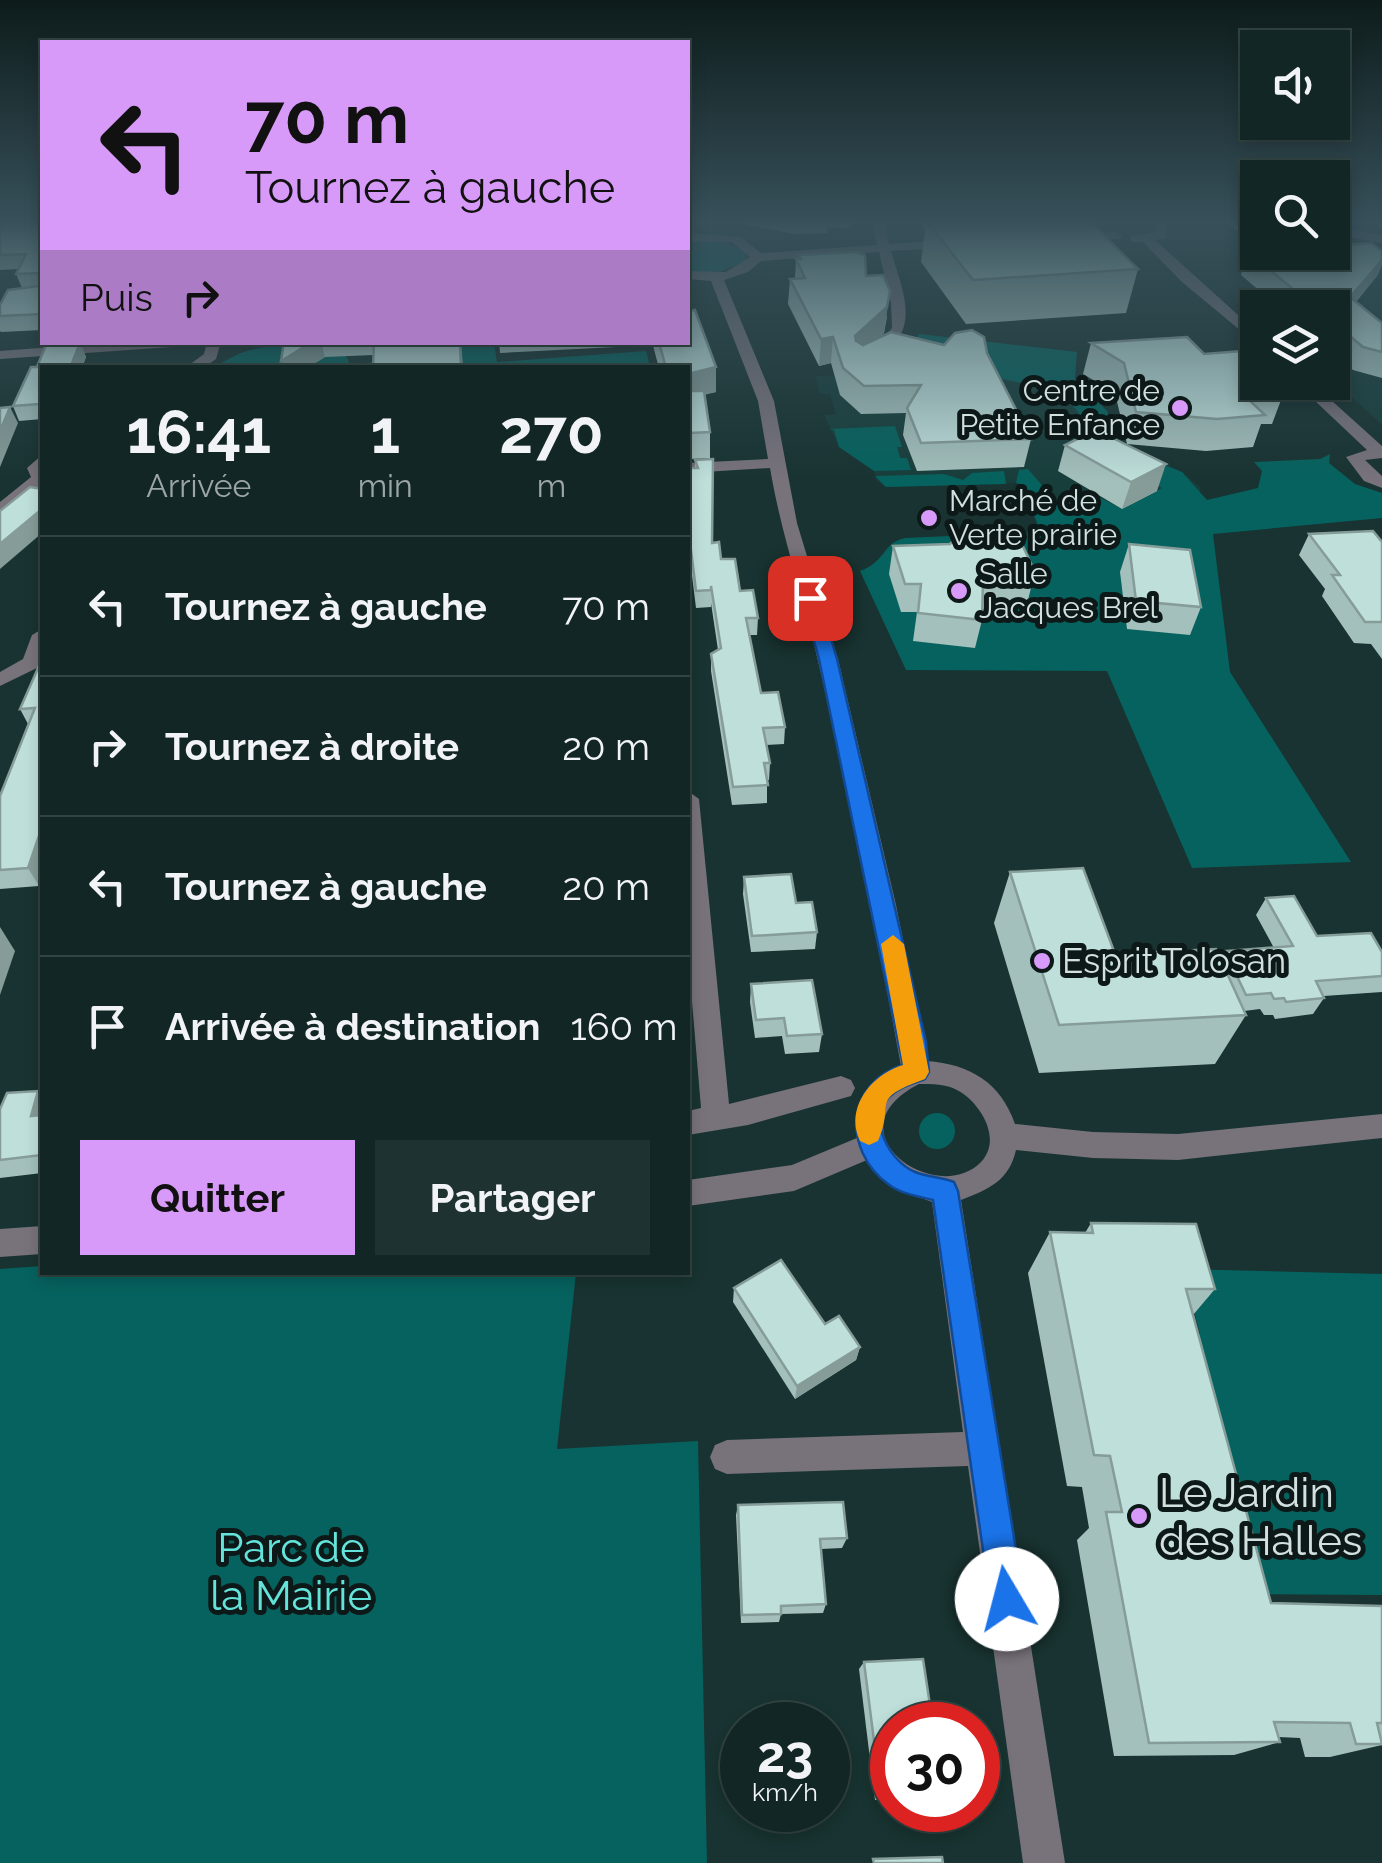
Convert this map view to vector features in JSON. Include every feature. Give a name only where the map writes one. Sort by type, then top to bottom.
[{"type":"street","points":[[728,307],[766,401],[788,523],[828,659],[884,905],[916,1072]]},
{"type":"street","points":[[862,365],[884,350],[898,330],[893,307]]},
{"type":"street","points":[[1212,307],[1212,311],[1240,330]]},
{"type":"street","points":[[0,355],[143,345]]},
{"type":"street","points":[[197,365],[211,356],[213,345]]},
{"type":"street","points":[[1305,400],[1359,454],[1380,453]]},
{"type":"street","points":[[1322,400],[1380,453]]},
{"type":"street","points":[[1359,454],[1356,462],[1382,483]]},
{"type":"street","points":[[690,468],[777,463]]},
{"type":"street","points":[[0,511],[40,473]]},
{"type":"street","points":[[0,680],[32,662],[40,640]]},
{"type":"street","points":[[691,864],[702,1120],[841,1088]]},
{"type":"street","points":[[936,1072],[975,1087],[990,1101],[1004,1136],[1001,1157],[989,1175],[969,1187],[945,1191],[908,1182],[880,1160],[867,1125],[870,1106],[880,1090],[896,1078],[936,1072]]},
{"type":"street","points":[[1004,1136],[1093,1145],[1178,1147],[1382,1126]]},
{"type":"street","points":[[690,1194],[794,1178],[872,1145]]},
{"type":"street","points":[[945,1191],[1044,1863]]},
{"type":"street","points":[[0,1243],[40,1240]]},
{"type":"street","points":[[727,1457],[985,1448]]},
{"type":"shaded area","points":[[1350,307],[1382,307],[1382,425],[1350,395]]},
{"type":"shaded area","points":[[919,334],[1077,352],[1075,379],[1108,412],[1103,448],[1167,464],[1182,472],[1200,487],[1202,514],[1030,509],[1019,483],[886,487],[877,481],[874,471],[839,447],[824,415],[836,414],[830,394],[820,394],[815,376],[852,375],[911,347]]},
{"type":"green space","points":[[919,334],[1077,352],[1075,379],[1108,412],[1102,448],[1085,435],[1082,419],[1058,396],[947,364],[911,347]]},
{"type":"green space","points":[[462,345],[494,345],[497,362],[646,351],[650,365],[220,365],[245,352],[278,346],[312,347],[345,354],[350,364],[462,356]]},
{"type":"green space","points":[[895,426],[902,447],[897,447],[900,458],[907,458],[911,470],[874,471],[839,447],[834,430],[829,429]]},
{"type":"green space","points":[[1330,454],[1329,463],[1355,484],[1382,493],[1382,518],[1213,534],[1230,672],[1351,862],[1192,868],[1107,671],[906,670],[860,571],[905,538],[1041,532],[1020,484],[1016,483],[1019,470],[1028,469],[1058,504],[1093,494],[1122,509],[1162,488],[1133,473],[1149,459],[1182,472],[1207,500],[1258,488],[1262,471],[1254,462],[1320,459]]},
{"type":"green space","points":[[1004,471],[1006,484],[886,487],[875,476],[944,474],[963,480],[972,473]]},
{"type":"green space","points":[[937,1113],[950,1118],[955,1131],[950,1144],[937,1149],[924,1144],[919,1131],[924,1118]]},
{"type":"green space","name":"Parc de la Mairie","points":[[40,1266],[40,1275],[576,1275],[557,1449],[698,1441],[707,1863],[0,1863],[0,1269]]},
{"type":"green space","points":[[1183,1269],[1382,1274],[1382,1595],[1240,1594],[1172,1338],[1200,1334]]},
{"type":"building","points":[[0,307],[40,307],[40,314],[0,316]]},
{"type":"building","points":[[804,307],[887,307],[855,336],[863,345],[891,332],[944,345],[955,333],[972,330],[984,337],[987,353],[1031,439],[921,443],[907,408],[921,385],[864,386],[843,368],[833,337],[821,339]]},
{"type":"building","points":[[1350,307],[1362,307],[1382,323],[1382,352],[1363,347],[1350,336]]},
{"type":"building","points":[[695,310],[716,367],[690,374],[690,365],[665,365],[660,345],[690,345],[690,311]]},
{"type":"building","points":[[1187,337],[1204,354],[1240,351],[1240,400],[1249,400],[1265,415],[1217,419],[1136,412],[1124,363],[1091,343]]},
{"type":"building","points":[[46,345],[79,345],[71,365],[40,365],[40,403],[13,406],[31,367],[37,367]]},
{"type":"building","points":[[284,345],[307,345],[281,361]]},
{"type":"building","points":[[374,345],[460,345],[461,365],[373,365]]},
{"type":"building","points":[[690,391],[704,391],[710,432],[690,433]]},
{"type":"building","points":[[10,407],[0,431],[0,408]]},
{"type":"building","points":[[1096,430],[1166,464],[1131,482],[1065,445]]},
{"type":"building","points":[[713,459],[712,543],[719,542],[721,559],[735,559],[740,591],[753,590],[758,618],[746,618],[761,693],[778,692],[785,727],[763,728],[770,763],[764,763],[768,785],[733,787],[711,654],[721,648],[711,586],[711,590],[696,591],[690,542],[690,468],[698,468],[695,460]]},
{"type":"building","points":[[30,487],[40,489],[40,511],[0,544],[0,511]]},
{"type":"building","points":[[1373,531],[1382,542],[1382,622],[1365,622],[1332,575],[1340,575],[1309,534]]},
{"type":"building","points":[[956,538],[1019,538],[1035,572],[1010,573],[1013,580],[983,581],[982,620],[918,613],[921,584],[905,584],[893,546],[950,544]]},
{"type":"building","points":[[1129,544],[1190,550],[1201,607],[1136,601]]},
{"type":"building","points":[[40,664],[40,833],[28,868],[0,870],[0,796],[35,708],[20,709]]},
{"type":"building","points":[[1083,868],[1115,954],[1216,949],[1246,1015],[1059,1025],[1010,872]]},
{"type":"building","points":[[791,874],[796,903],[812,902],[817,932],[752,936],[744,877]]},
{"type":"building","points":[[1294,896],[1317,936],[1371,933],[1382,952],[1382,976],[1316,981],[1324,998],[1286,1002],[1284,998],[1274,999],[1271,993],[1246,995],[1225,951],[1293,946],[1266,898]]},
{"type":"building","points":[[812,980],[822,1034],[787,1036],[784,1018],[756,1020],[751,984]]},
{"type":"building","points":[[38,1091],[31,1116],[40,1115],[40,1155],[0,1160],[0,1109],[7,1093]]},
{"type":"building","name":"Le Jardin des Halles","points":[[1091,1223],[1196,1224],[1215,1289],[1186,1289],[1271,1603],[1382,1606],[1382,1723],[1377,1723],[1382,1744],[1356,1744],[1350,1723],[1274,1722],[1280,1742],[1149,1743],[1106,1512],[1122,1512],[1110,1456],[1094,1455],[1050,1232],[1093,1233]]},
{"type":"building","points":[[781,1260],[825,1324],[839,1316],[860,1347],[797,1386],[734,1288]]},
{"type":"building","points":[[843,1502],[847,1538],[820,1539],[826,1604],[781,1606],[781,1614],[742,1615],[738,1505]]},
{"type":"building","points":[[923,1659],[930,1702],[870,1702],[870,1709],[864,1662]]},
{"type":"building","points":[[942,1857],[943,1863],[874,1863],[873,1859]]},
{"type":"slow traffic","points":[[869,1133],[870,1106],[880,1090],[896,1078],[916,1072],[914,1042],[893,944]]},
{"type":"place","name":"Centre de Petite Enfance","points":[[1180,408]]},
{"type":"place","name":"Marché de Verte prairie","points":[[929,518]]},
{"type":"place","name":"Salle Jacques Brel","points":[[959,591]]},
{"type":"place","name":"Esprit Tolosan","points":[[1042,961]]},
{"type":"place","name":"Le Jardin des Halles","points":[[1139,1516]]},
{"type":"route","points":[[810,598],[828,659],[914,1042],[916,1072],[896,1078],[880,1090],[870,1106],[867,1125],[880,1160],[893,1172],[908,1182],[945,1191],[1007,1599]]}]
